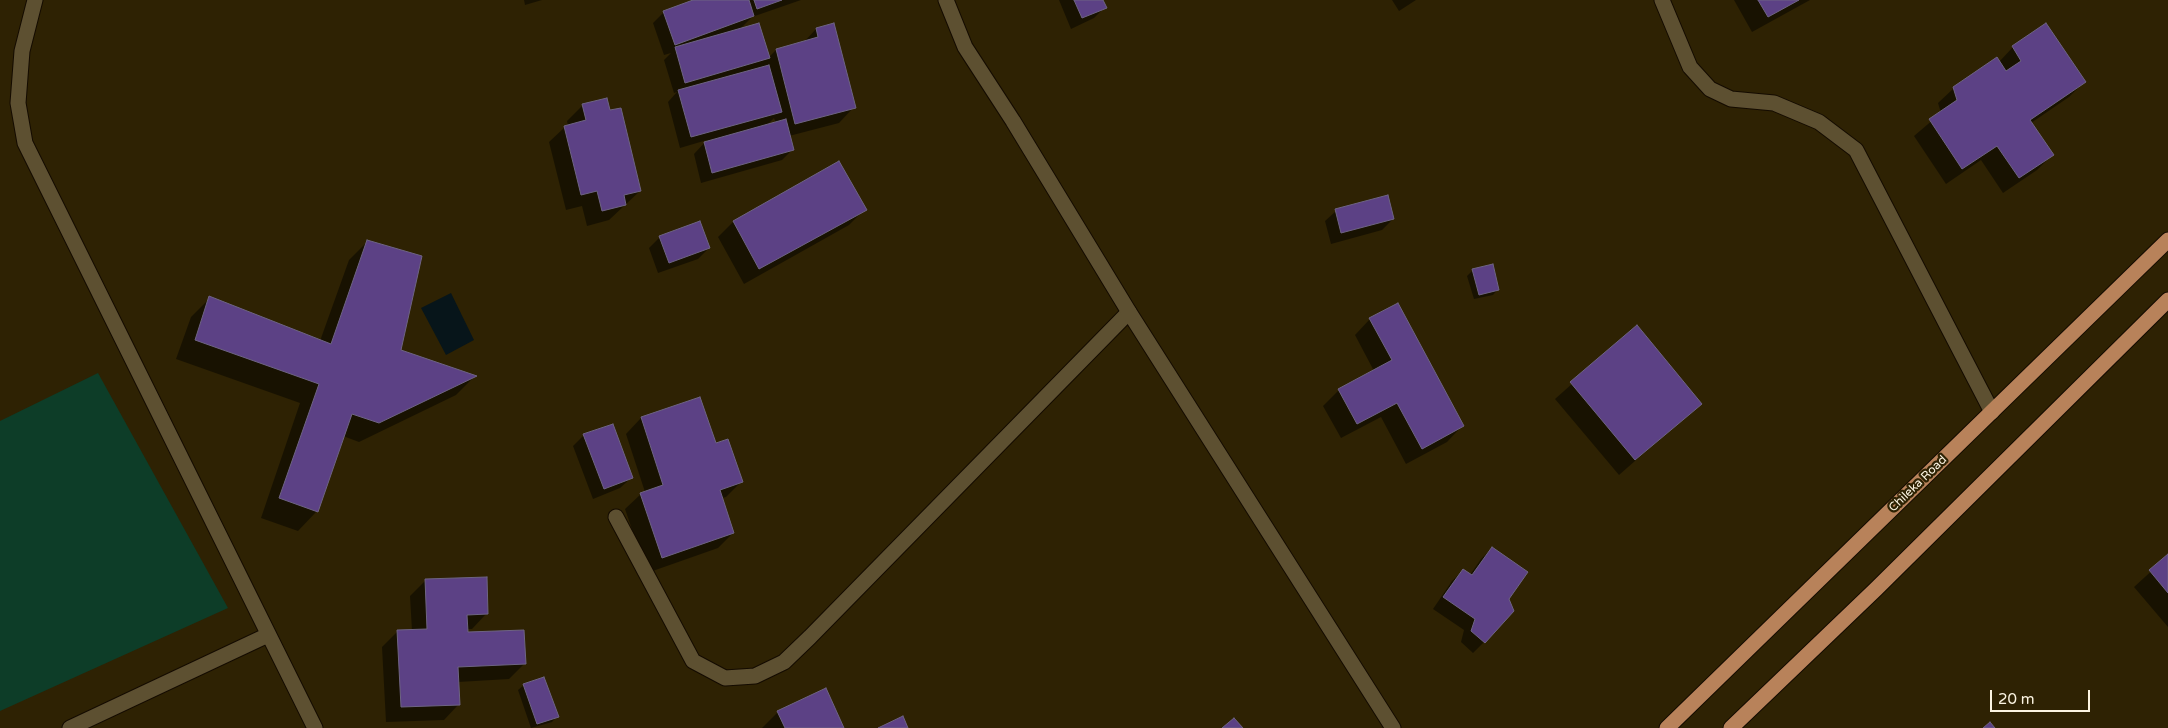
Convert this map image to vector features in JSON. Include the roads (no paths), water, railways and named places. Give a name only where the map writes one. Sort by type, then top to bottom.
[{"type":"highway","name":"Chileka Road","points":[[1667,728],[2168,240]]},
{"type":"highway","points":[[1731,728],[1876,589],[2168,300]]},
{"type":"street","points":[[35,0],[22,51],[18,103],[25,144],[315,728]]},
{"type":"street","points":[[946,0],[965,47],[1013,121],[1129,312],[1393,728]]},
{"type":"street","points":[[1662,0],[1690,67],[1710,89],[1731,99],[1774,103],[1819,122],[1856,150],[1992,412]]},
{"type":"street","points":[[616,517],[693,661],[724,678],[755,676],[784,662],[810,637],[1129,312]]},
{"type":"street","points":[[70,728],[268,635]]}]
